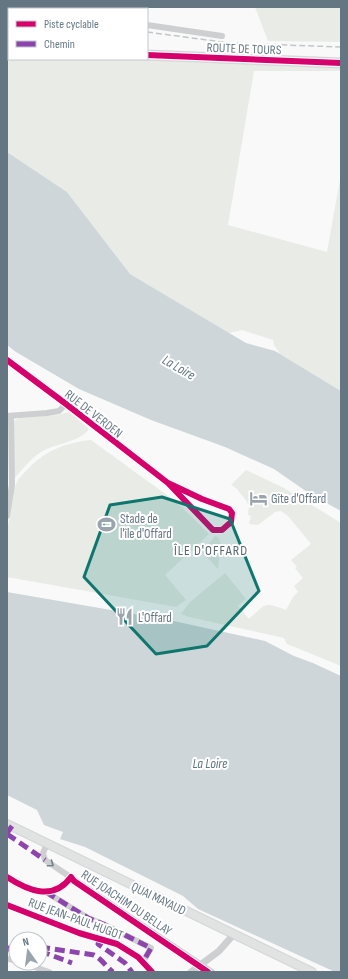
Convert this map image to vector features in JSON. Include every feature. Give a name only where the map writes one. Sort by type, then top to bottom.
[{"type":"main road","name":"ROUTE DE TOURS","points":[[148,55],[341,63]]},
{"type":"main road","name":"QUAI MAYAUD","points":[[9,828],[47,844],[309,971]]},
{"type":"street","points":[[148,25],[222,36]]},
{"type":"street","name":"RUE DE VERDEN","points":[[7,360],[168,483]]},
{"type":"street","points":[[7,516],[12,485],[9,416],[60,411],[66,404]]},
{"type":"street","points":[[168,483],[202,499],[229,509],[232,513],[232,522],[222,530],[213,530],[168,483]]},
{"type":"street","name":"RUE JOACHIM DU BELLAY","points":[[47,844],[43,853],[45,860],[212,972]]},
{"type":"street","points":[[7,877],[17,884],[38,892],[46,892],[63,885],[71,877]]},
{"type":"street","points":[[46,892],[88,918],[151,948],[143,962]]},
{"type":"street","name":"RUE JEAN-PAUL HUGOT","points":[[7,905],[31,913],[79,933],[116,944],[127,949],[143,962],[152,972]]},
{"type":"street","points":[[191,972],[219,951],[234,934]]},
{"type":"highlighted area","points":[[162,497],[230,519],[259,591],[207,646],[156,654],[84,577],[110,505]]},
{"type":"shaded area","points":[[255,7],[341,7],[341,42],[268,41]]},
{"type":"shaded area","points":[[7,51],[8,60],[148,59],[341,67],[341,71],[254,71],[228,225],[327,252],[341,174],[341,391],[280,354],[274,345],[273,340],[242,330],[229,333],[130,274],[67,192],[7,152]]},
{"type":"shaded area","points":[[69,412],[89,429],[85,434],[41,452],[30,461],[14,479],[13,425],[15,420],[20,418],[58,415]]},
{"type":"shaded area","name":"Stade de l'île d'Offard","points":[[91,440],[175,501],[209,534],[165,575],[186,600],[176,607],[7,577],[7,533],[13,493],[18,480],[33,464],[47,453],[72,443]]},
{"type":"shaded area","points":[[246,470],[284,488],[341,523],[341,666],[287,644],[284,638],[181,614],[190,602],[225,573],[246,599],[238,606],[249,619],[263,607],[269,605],[286,610],[293,597],[298,592],[294,586],[303,578],[291,560],[311,544],[288,516],[281,511],[275,512],[258,525],[249,524],[251,516],[248,515],[248,503],[236,488],[231,485]]},
{"type":"shaded area","points":[[215,536],[218,537],[221,544],[218,569],[202,552]]},
{"type":"water","name":"La Loire","points":[[7,152],[67,192],[130,274],[246,343],[275,351],[341,391],[341,511],[310,494],[274,469],[225,447],[151,420],[79,389],[16,352],[7,345]]},
{"type":"water","name":"La Loire","points":[[7,592],[169,620],[265,641],[294,656],[341,676],[341,972],[335,972],[198,909],[183,896],[85,847],[60,839],[63,832],[44,825],[37,810],[7,795]]},
{"type":"railway","points":[[18,7],[22,8]]},
{"type":"railway","points":[[148,32],[230,43],[341,47]]},
{"type":"marked path","points":[[7,833],[12,826]]},
{"type":"marked path","points":[[7,834],[45,860]]},
{"type":"marked path","points":[[46,892],[88,918],[151,948],[143,962]]},
{"type":"marked path","points":[[100,939],[98,944],[125,963],[132,972]]},
{"type":"marked path","points":[[48,948],[94,955],[113,972]]},
{"type":"marked path","points":[[48,954],[72,963]]},
{"type":"cycle path","points":[[148,55],[341,63]]},
{"type":"cycle path","points":[[7,360],[168,483],[213,530],[222,530],[231,522],[232,513],[229,509],[202,499],[168,483]]},
{"type":"cycle path","points":[[7,877],[23,886],[40,891],[56,889],[64,885],[71,877],[74,881],[208,972]]},
{"type":"cycle path","points":[[7,905],[79,933],[117,944],[138,957],[152,972]]},
{"type":"place","name":"Gîte d'Offard","points":[[258,498]]},
{"type":"place","name":"Stade de l'île d'Offard","points":[[107,525]]},
{"type":"place","name":"L'Offard","points":[[125,617]]},
{"type":"district","name":"ÎLE D'OFFARD","points":[[211,550]]}]
